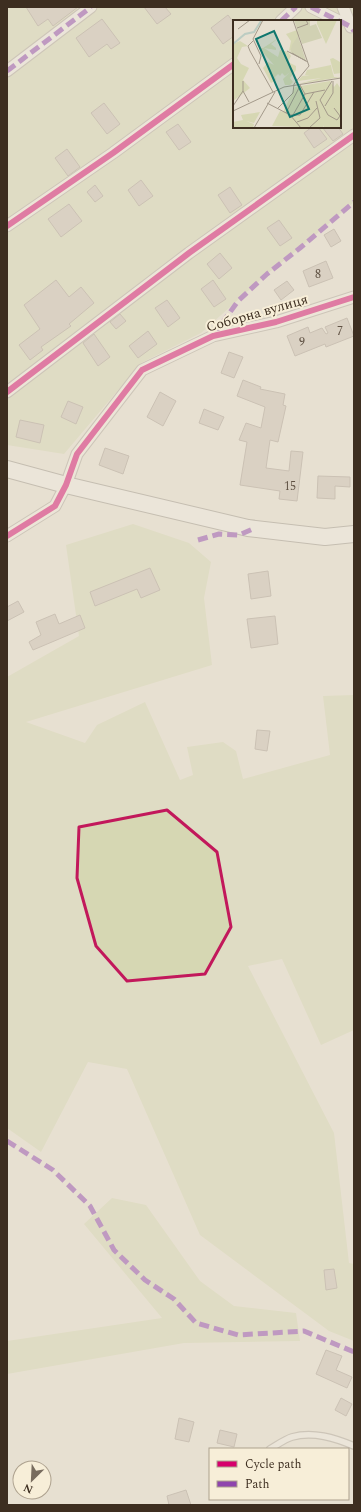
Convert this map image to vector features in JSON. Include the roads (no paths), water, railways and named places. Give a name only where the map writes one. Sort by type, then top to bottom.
[{"type":"main road","points":[[7,469],[66,485],[248,528],[325,537],[354,534]]},
{"type":"street","points":[[7,71],[91,7]]},
{"type":"street","points":[[281,20],[296,7]]},
{"type":"street","points":[[311,7],[338,20]]},
{"type":"street","points":[[343,7],[353,29]]},
{"type":"street","points":[[341,22],[353,29]]},
{"type":"street","points":[[7,226],[113,153],[233,65]]},
{"type":"street","points":[[7,392],[189,253],[354,134]]},
{"type":"street","name":"Соборна вулиця","points":[[7,536],[55,506],[66,485],[77,454],[142,370],[213,336],[276,322],[354,297]]},
{"type":"lane","points":[[272,1448],[292,1437],[313,1434],[346,1442],[354,1446]]}]
